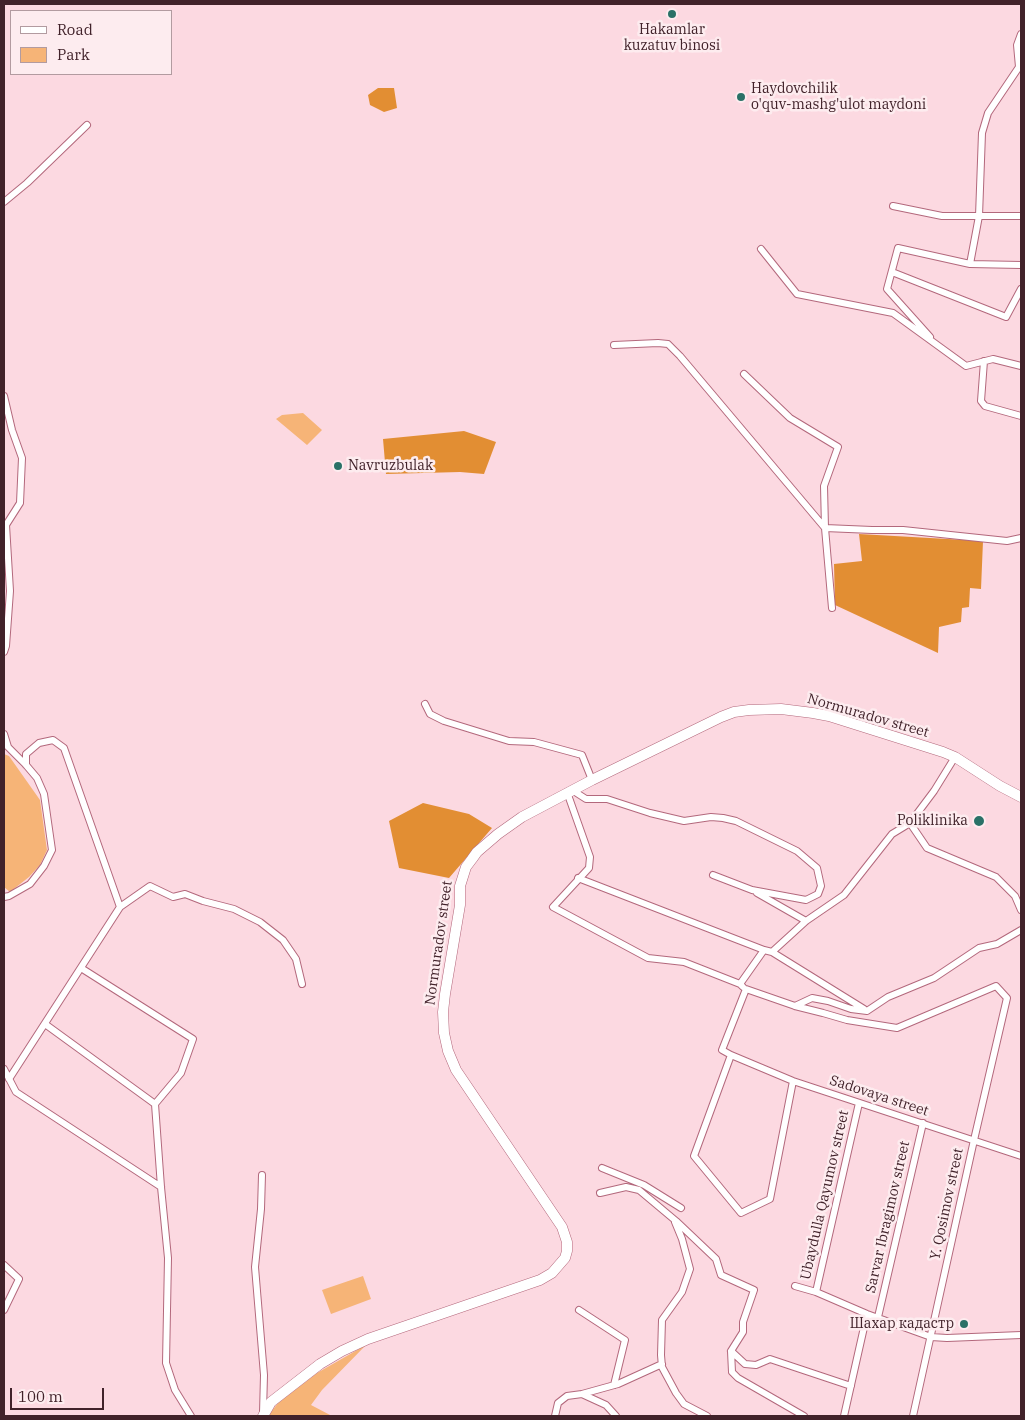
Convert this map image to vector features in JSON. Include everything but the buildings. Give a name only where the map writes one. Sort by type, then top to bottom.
[{"type":"main road","name":"Normuradov street","points":[[263,1416],[270,1402],[320,1364],[342,1351],[368,1339],[540,1280],[552,1273],[567,1251],[567,1242],[562,1227],[456,1070],[446,1042],[443,1022],[445,994],[460,905],[460,886],[466,867],[478,852],[504,828],[569,791],[714,720],[734,712],[749,710],[781,709],[829,716],[943,752],[955,757],[1021,797]]},
{"type":"street","points":[[970,264],[979,216],[982,133],[988,113],[1020,67],[1016,45],[1021,34]]},
{"type":"street","points":[[4,202],[27,183],[87,125]]},
{"type":"street","points":[[893,206],[942,216],[1021,216]]},
{"type":"street","points":[[937,345],[888,289],[898,248],[970,264],[1021,265]]},
{"type":"street","points":[[761,249],[797,294],[893,313],[966,366],[993,359],[1021,366]]},
{"type":"street","points":[[892,272],[1006,317],[1021,288]]},
{"type":"street","points":[[614,345],[668,344],[825,528],[903,530],[1008,540],[1021,538]]},
{"type":"street","points":[[984,361],[981,401],[985,406],[1021,416]]},
{"type":"street","points":[[744,374],[790,418],[838,447],[824,486],[825,528],[832,608]]},
{"type":"street","points":[[4,396],[12,430],[22,458],[20,503],[6,525],[6,569],[10,591],[4,652]]},
{"type":"street","points":[[425,704],[430,714],[444,721],[510,741],[534,742],[582,755],[592,780]]},
{"type":"street","points":[[4,734],[8,747],[37,778],[44,794],[52,850],[44,866],[30,884],[4,897]]},
{"type":"street","points":[[26,765],[26,754],[39,743],[53,740],[64,748],[120,907]]},
{"type":"street","points":[[772,952],[806,921],[844,895],[892,834],[910,823],[934,791],[955,757]]},
{"type":"street","points":[[1000,786],[1021,801]]},
{"type":"street","points":[[569,791],[590,857],[589,868],[553,907],[648,958],[684,962],[740,984],[746,989],[795,1006],[812,998],[851,1009],[867,1011],[888,997],[934,978],[979,948],[997,944],[1021,930]]},
{"type":"street","points":[[569,791],[586,799],[607,799],[650,813],[684,821],[710,818],[736,821],[797,852],[817,868],[821,886],[818,894],[806,900],[752,890],[713,876]]},
{"type":"street","points":[[910,823],[927,848],[996,877],[1015,896],[1021,910]]},
{"type":"street","points":[[578,878],[772,952],[867,1011]]},
{"type":"street","points":[[9,1079],[120,907],[150,886],[173,897],[185,894],[234,909],[260,922],[283,940],[296,959],[302,984]]},
{"type":"street","points":[[752,890],[806,921]]},
{"type":"street","points":[[740,984],[764,950]]},
{"type":"street","points":[[81,968],[193,1039],[181,1073],[154,1104],[168,1258],[166,1363],[176,1390],[191,1416]]},
{"type":"street","name":"Y. Qosimov street","points":[[795,1006],[848,1020],[898,1028],[996,986],[1007,998],[914,1416]]},
{"type":"street","points":[[746,989],[722,1050],[732,1055],[694,1156],[741,1213],[770,1199],[793,1081]]},
{"type":"street","points":[[44,1024],[154,1104]]},
{"type":"street","name":"Sadovaya street","points":[[732,1055],[793,1081],[1021,1156]]},
{"type":"street","points":[[4,1069],[16,1092],[161,1187]]},
{"type":"street","name":"Ubaydulla Qayumov street","points":[[816,1292],[859,1103]]},
{"type":"street","name":"Sarvar Ibragimov street","points":[[878,1317],[923,1123]]},
{"type":"street","points":[[602,1168],[644,1185],[681,1208]]},
{"type":"street","points":[[262,1175],[261,1209],[255,1266],[264,1374],[263,1416]]},
{"type":"street","points":[[600,1193],[626,1187],[639,1190],[673,1218],[716,1259],[721,1275],[754,1290],[743,1322],[743,1332],[731,1351],[732,1372],[738,1378],[804,1416]]},
{"type":"street","points":[[673,1218],[682,1239],[690,1269],[682,1292],[662,1320],[662,1367],[676,1394],[684,1404],[707,1416]]},
{"type":"street","points":[[4,1265],[19,1279],[4,1310]]},
{"type":"street","points":[[795,1286],[816,1292],[867,1314],[931,1337],[1021,1335]]},
{"type":"street","points":[[580,1310],[625,1340],[614,1385]]},
{"type":"street","points":[[844,1416],[867,1314]]},
{"type":"street","points":[[731,1351],[746,1364],[756,1365],[770,1359],[851,1386]]},
{"type":"street","points":[[555,1416],[558,1403],[567,1396],[614,1385],[662,1364]]},
{"type":"street","points":[[582,1394],[606,1405],[616,1416]]},
{"type":"green space","points":[[303,413],[322,430],[307,445],[276,419],[282,415]]},
{"type":"green space","points":[[4,754],[9,756],[40,800],[47,850],[40,865],[29,877],[10,892],[4,887]]},
{"type":"green space","points":[[363,1276],[371,1299],[331,1314],[322,1290]]},
{"type":"green space","points":[[366,1345],[322,1390],[311,1405],[332,1416],[268,1416],[278,1403],[317,1373]]},
{"type":"shaded area","points":[[378,88],[394,88],[397,108],[384,112],[370,105],[368,95]]},
{"type":"shaded area","points":[[464,431],[496,442],[484,474],[460,472],[386,474],[383,439]]},
{"type":"shaded area","points":[[859,534],[983,541],[981,589],[970,588],[969,607],[962,608],[961,622],[939,627],[938,653],[835,605],[834,564],[862,561]]},
{"type":"shaded area","points":[[423,803],[469,814],[492,828],[449,878],[399,868],[389,821]]},
{"type":"place","name":"Hakamlar kuzatuv binosi","points":[[672,14]]},
{"type":"place","name":"Haydovchilik o'quv-mashg'ulot maydoni","points":[[741,97]]},
{"type":"place","name":"Navruzbulak","points":[[338,466]]},
{"type":"place","name":"Poliklinika","points":[[979,821]]},
{"type":"place","name":"Шахар кадастр","points":[[964,1324]]}]
